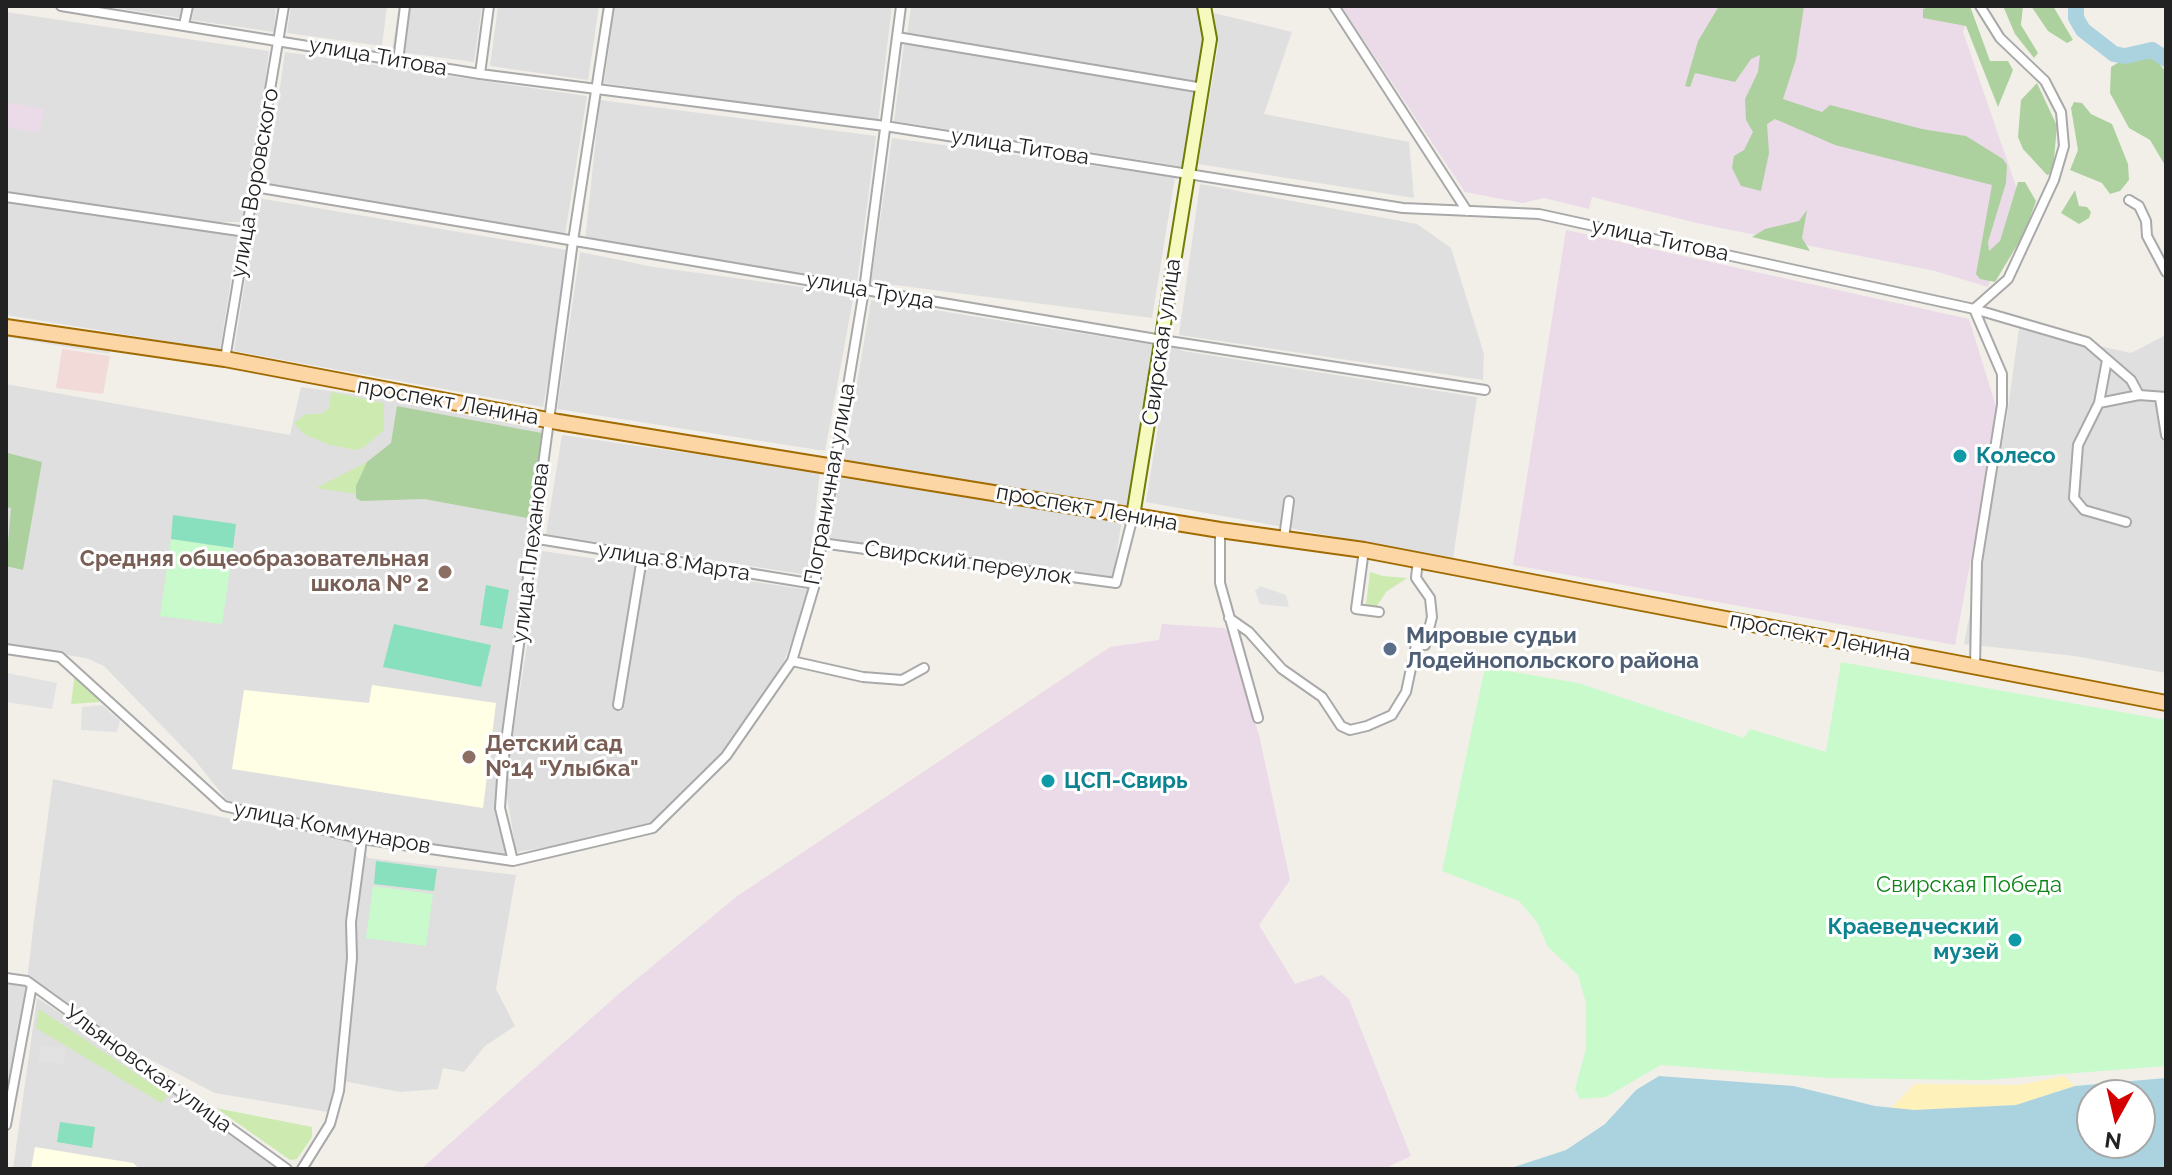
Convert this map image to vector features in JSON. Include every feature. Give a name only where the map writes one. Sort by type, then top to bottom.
[{"type":"main road","name":"проспект Ленина","points":[[6,327],[225,359],[548,420],[1220,530],[1364,550],[2166,703]]},
{"type":"street","name":"улица Титова","points":[[62,6],[480,74],[885,126],[1403,208],[1539,214],[1974,309],[2087,342],[2131,380],[2139,395]]},
{"type":"street","points":[[184,25],[188,6]]},
{"type":"street","name":"улица Воровского","points":[[225,359],[284,6]]},
{"type":"street","points":[[398,61],[405,6]]},
{"type":"street","points":[[480,74],[489,6]]},
{"type":"street","name":"улица Плеханова","points":[[513,861],[500,808],[548,420],[609,6]]},
{"type":"street","name":"Пограничная улица","points":[[571,849],[653,828],[726,756],[792,661],[815,584],[832,466],[864,290],[901,6]]},
{"type":"street","name":"Свирская улица","points":[[1116,583],[1133,516],[1202,94],[1210,39],[1204,6]]},
{"type":"street","points":[[1334,6],[1467,211]]},
{"type":"street","points":[[1975,668],[1977,562],[2002,405],[2002,374],[1974,309],[2008,279],[2054,180],[2064,146],[2061,112],[2045,81],[2000,38],[1980,6]]},
{"type":"street","points":[[897,37],[1202,94]]},
{"type":"street","name":"улица Труда","points":[[255,187],[1162,340],[1485,390]]},
{"type":"street","points":[[6,197],[246,232]]},
{"type":"street","points":[[2129,200],[2139,206],[2146,221],[2147,236],[2166,272]]},
{"type":"street","points":[[2107,360],[2099,403],[2078,445],[2074,498],[2084,510],[2126,522]]},
{"type":"street","points":[[2099,403],[2139,395],[2163,398],[2166,435]]},
{"type":"street","points":[[1284,538],[1289,501]]},
{"type":"street","points":[[1220,530],[1220,582],[1258,718]]},
{"type":"street","name":"улица 8 Марта","points":[[532,538],[815,584]]},
{"type":"street","name":"Свирский переулок","points":[[821,543],[1116,583]]},
{"type":"street","points":[[1364,550],[1356,609],[1379,612]]},
{"type":"street","points":[[618,705],[642,558]]},
{"type":"street","points":[[1229,618],[1249,632],[1282,669],[1322,697],[1341,726],[1350,730],[1367,726],[1392,715],[1406,692],[1416,645],[1425,645],[1432,617],[1430,598],[1416,578],[1418,560]]},
{"type":"street","name":"улица Коммунаров","points":[[6,649],[60,657],[224,806],[362,839],[513,861],[571,849]]},
{"type":"street","points":[[792,661],[863,677],[902,680],[924,668]]},
{"type":"street","points":[[302,1169],[330,1124],[339,1091],[352,958],[351,922],[362,839]]},
{"type":"street","name":"Ульяновская улица","points":[[6,978],[32,985],[287,1169]]},
{"type":"street","points":[[6,1125],[32,985]]},
{"type":"shaded area","points":[[104,6],[183,6],[181,18]]},
{"type":"shaded area","points":[[194,6],[276,6],[274,32],[192,20]]},
{"type":"shaded area","points":[[291,6],[387,6],[382,46],[287,33]]},
{"type":"shaded area","points":[[399,6],[482,6],[474,62],[392,51]]},
{"type":"shaded area","points":[[498,6],[599,6],[588,80],[490,66]]},
{"type":"shaded area","points":[[615,6],[892,6],[878,122],[604,83]]},
{"type":"shaded area","points":[[911,6],[1201,6],[1208,33],[1201,85],[907,35]]},
{"type":"shaded area","points":[[1341,6],[1971,6],[1963,32],[2019,195],[1988,287],[1935,271],[1701,224],[1592,197],[1589,209],[1544,198],[1523,203],[1465,192]]},
{"type":"shaded area","points":[[6,12],[269,51],[253,178],[242,222],[211,222],[6,195]]},
{"type":"shaded area","points":[[1214,13],[1292,32],[1264,114],[1409,142],[1414,198],[1198,164],[1218,47]]},
{"type":"shaded area","points":[[904,44],[1196,92],[1185,167],[894,121]]},
{"type":"shaded area","points":[[285,52],[587,96],[565,235],[266,186]]},
{"type":"shaded area","points":[[600,100],[876,136],[857,284],[585,240]]},
{"type":"shaded area","points":[[6,102],[44,109],[39,133],[6,127]]},
{"type":"shaded area","points":[[892,138],[1175,177],[1152,318],[871,282]]},
{"type":"shaded area","points":[[1200,184],[1417,224],[1451,248],[1484,354],[1483,380],[1179,335]]},
{"type":"shaded area","points":[[258,198],[572,251],[543,407],[234,351]]},
{"type":"shaded area","points":[[6,202],[239,229],[220,350],[6,315]]},
{"type":"shaded area","points":[[1566,230],[1969,319],[1998,413],[1955,645],[1513,565]]},
{"type":"shaded area","points":[[580,252],[654,267],[854,294],[825,451],[557,409]]},
{"type":"shaded area","points":[[871,300],[1161,346],[1134,507],[844,460]]},
{"type":"shaded area","points":[[2019,328],[2131,353],[2166,335],[2166,673],[2075,656],[1964,644],[2006,423]]},
{"type":"shaded area","points":[[6,331],[110,348],[109,354],[6,337]]},
{"type":"shaded area","points":[[1171,345],[1183,351],[1477,397],[1453,558],[1146,502]]},
{"type":"shaded area","points":[[62,349],[110,356],[103,394],[56,388]]},
{"type":"shaded area","points":[[6,384],[290,435],[301,387],[374,397],[542,430],[495,813],[507,843],[505,857],[375,838],[230,804],[194,759],[104,666],[86,658],[6,646]]},
{"type":"shaded area","points":[[562,435],[820,472],[808,575],[546,534]]},
{"type":"shaded area","points":[[835,477],[1122,519],[1113,577],[826,540]]},
{"type":"shaded area","points":[[542,551],[810,590],[782,667],[729,749],[656,824],[624,836],[516,852],[505,784]]},
{"type":"shaded area","points":[[1260,586],[1286,595],[1289,607],[1260,604],[1255,591]]},
{"type":"shaded area","points":[[1162,624],[1224,628],[1230,634],[1260,739],[1290,880],[1259,925],[1295,984],[1322,975],[1349,999],[1411,1156],[1384,1169],[421,1169],[621,992],[736,897],[1110,647],[1159,640]]},
{"type":"shaded area","points":[[7,673],[57,683],[52,709],[6,702]]},
{"type":"shaded area","points":[[372,685],[496,703],[483,808],[232,769],[244,690],[369,703]]},
{"type":"shaded area","points":[[102,705],[120,721],[117,732],[81,730],[82,707]]},
{"type":"shaded area","points":[[53,779],[221,817],[357,840],[368,858],[516,875],[496,989],[515,1026],[485,1046],[464,1072],[443,1068],[438,1089],[400,1092],[338,1080],[328,1112],[215,1093],[97,1032],[33,985],[6,1126],[6,982],[30,985],[27,981]]},
{"type":"shaded area","points":[[37,998],[173,1086],[287,1169],[13,1169]]},
{"type":"shaded area","points":[[41,1045],[66,1049],[64,1064],[38,1061]]},
{"type":"shaded area","points":[[35,1147],[133,1163],[140,1169],[31,1169]]},
{"type":"green space","points":[[1719,6],[1804,6],[1796,59],[1783,99],[1822,112],[1830,105],[1922,129],[1966,136],[2003,159],[2007,165],[2006,183],[1988,242],[1989,251],[2000,241],[2018,182],[2025,182],[2036,201],[2025,232],[1995,282],[1980,279],[1976,274],[1992,185],[1835,145],[1775,119],[1767,124],[1769,153],[1761,191],[1741,186],[1732,168],[1734,156],[1744,150],[1753,132],[1746,120],[1745,99],[1758,72],[1760,55],[1751,59],[1735,82],[1695,73],[1690,87],[1685,86],[1698,41]]},
{"type":"green space","points":[[1970,6],[1990,61],[2008,61],[2013,70],[1998,107],[1966,26],[1923,18],[1923,9]]},
{"type":"green space","points":[[2003,6],[2023,6],[2021,25],[2038,53],[2034,58],[2015,34]]},
{"type":"green space","points":[[2031,6],[2053,6],[2073,40],[2067,43],[2048,31]]},
{"type":"green space","points":[[2134,53],[2153,56],[2166,72],[2166,167],[2150,140],[2129,128],[2110,93],[2111,67]]},
{"type":"green space","points":[[2037,83],[2057,126],[2051,174],[2047,175],[2023,149],[2018,137],[2021,100]]},
{"type":"green space","points":[[2074,102],[2082,103],[2091,114],[2112,124],[2128,164],[2129,180],[2120,191],[2110,194],[2102,183],[2070,170],[2078,150],[2071,108]]},
{"type":"green space","points":[[2075,190],[2079,206],[2087,207],[2091,212],[2089,218],[2079,224],[2061,213]]},
{"type":"green space","points":[[1807,210],[1802,238],[1810,251],[1752,237],[1765,229],[1799,221]]},
{"type":"green space","points":[[331,392],[384,403],[384,430],[363,448],[355,450],[327,444],[304,434],[294,423],[306,414],[321,414],[329,408]]},
{"type":"green space","points":[[397,406],[547,434],[533,519],[424,499],[361,501],[356,498],[356,486],[367,462],[391,443]]},
{"type":"green space","points":[[8,453],[42,462],[23,570],[6,566],[11,508],[6,507]]},
{"type":"green space","points":[[367,462],[356,494],[316,488]]},
{"type":"green space","points":[[173,515],[236,524],[233,548],[171,539]]},
{"type":"green space","points":[[171,539],[233,548],[222,624],[160,616]]},
{"type":"green space","points":[[1370,572],[1407,578],[1386,592],[1377,606],[1370,606],[1366,605]]},
{"type":"green space","points":[[486,585],[509,590],[502,629],[480,625]]},
{"type":"green space","points":[[394,624],[491,645],[481,687],[383,667]]},
{"type":"green space","name":"Свирская Победа","points":[[1841,662],[2166,720],[2166,1066],[1985,1080],[1829,1078],[1661,1065],[1606,1097],[1580,1099],[1575,1089],[1586,1049],[1586,1003],[1578,975],[1548,947],[1537,922],[1519,901],[1442,871],[1485,667],[1578,683],[1744,738],[1750,729],[1826,752]]},
{"type":"green space","points":[[75,673],[100,702],[71,704]]},
{"type":"green space","points":[[376,861],[437,869],[434,891],[374,884]]},
{"type":"green space","points":[[373,886],[433,894],[426,946],[366,938]]},
{"type":"green space","points":[[39,1009],[168,1095],[161,1103],[36,1028]]},
{"type":"green space","points":[[216,1108],[312,1127],[312,1137],[297,1159],[290,1160]]},
{"type":"green space","points":[[60,1122],[95,1127],[92,1148],[57,1142]]},
{"type":"sand","points":[[2064,1076],[2075,1086],[2016,1105],[1914,1110],[1891,1108],[1915,1084],[2019,1085]]},
{"type":"water","points":[[1659,1076],[1794,1086],[1875,1106],[1914,1110],[2016,1105],[2076,1086],[2076,1159],[2156,1159],[2155,1079],[2166,1078],[2166,1169],[1508,1169],[1566,1150],[1605,1124],[1636,1090]]},
{"type":"waterway","points":[[2076,6],[2076,18],[2083,30],[2114,54],[2125,56],[2152,50],[2166,59]]},
{"type":"place","name":"Колесо","points":[[1960,456]]},
{"type":"place","name":"Средняя общеобразовательная школа № 2","points":[[445,572]]},
{"type":"place","name":"Мировые судьи Лодейнопольского района","points":[[1390,649]]},
{"type":"place","name":"Детский сад №14 \"Улыбка\"","points":[[469,757]]},
{"type":"place","name":"ЦСП-Свирь","points":[[1048,781]]},
{"type":"place","name":"Краеведческий музей","points":[[2015,940]]}]
